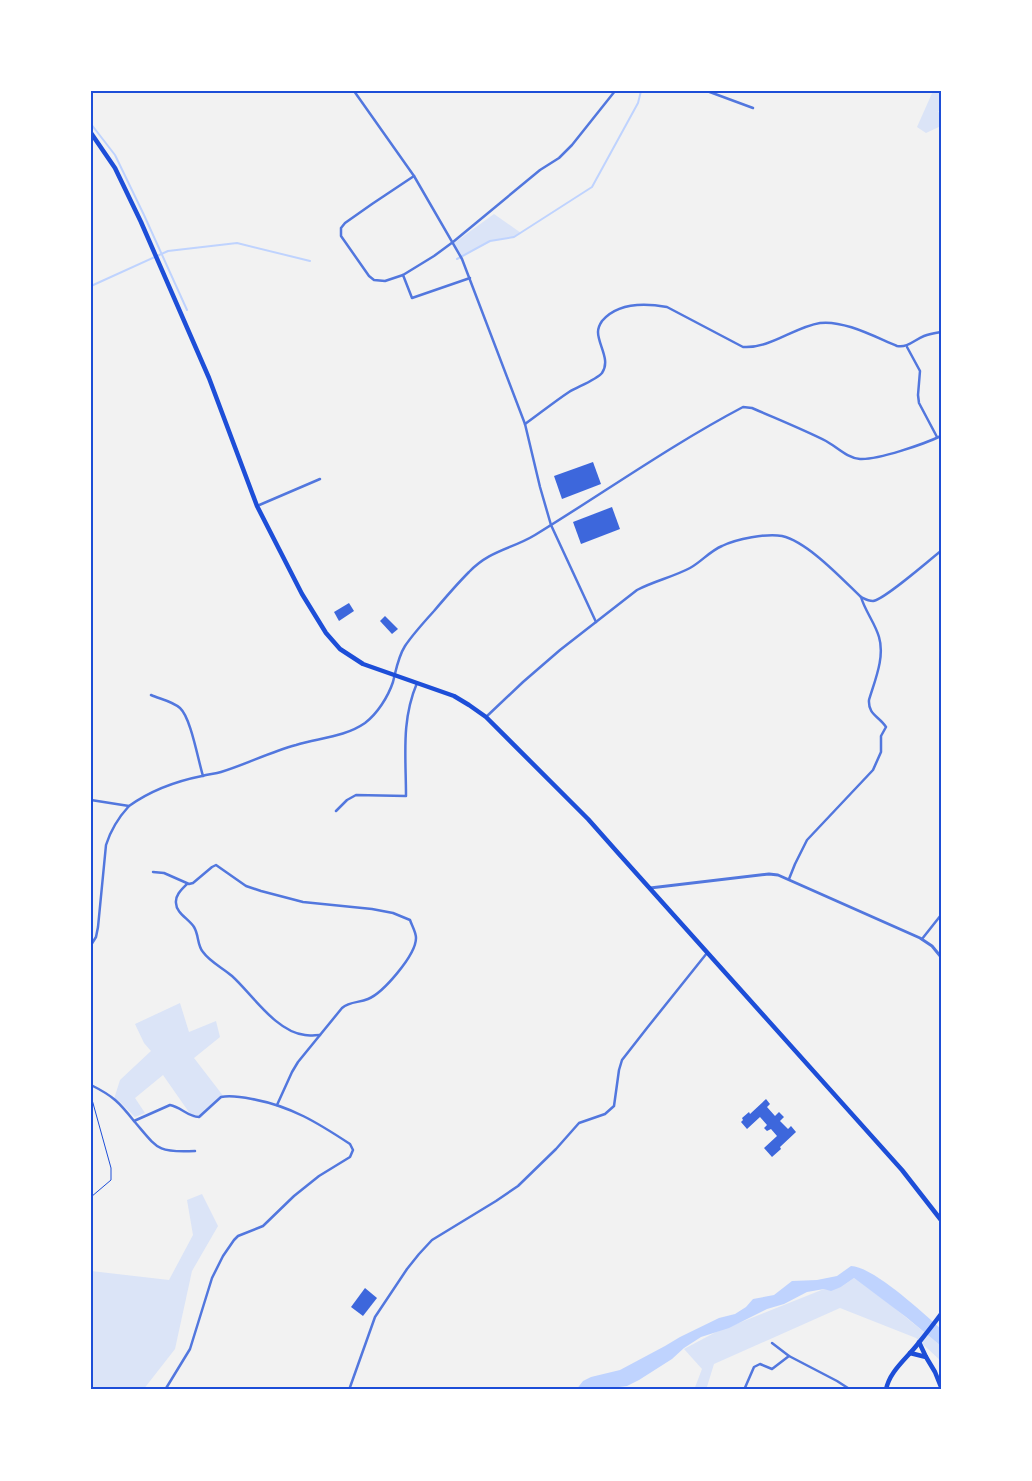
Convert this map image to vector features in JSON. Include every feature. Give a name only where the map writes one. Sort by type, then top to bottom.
[{"type":"highway","points":[[91,133],[115,168],[158,259],[209,378],[257,506],[302,594],[326,633],[340,649],[363,664],[454,696],[486,717],[588,819],[902,1170],[941,1220]]},
{"type":"highway","points":[[884,1389],[899,1364],[941,1314]]},
{"type":"highway","points":[[920,1341],[941,1387]]},
{"type":"highway","points":[[910,1353],[926,1357]]},
{"type":"street","points":[[354,91],[414,176],[454,242],[462,259],[525,424],[551,525],[596,622]]},
{"type":"street","points":[[414,176],[345,223],[340,231],[354,257],[374,280],[385,281],[403,275],[454,242],[540,170],[565,153],[614,91]]},
{"type":"street","points":[[706,91],[753,108]]},
{"type":"street","points":[[403,275],[412,298],[470,278]]},
{"type":"street","points":[[525,424],[568,393],[601,373],[605,364],[598,332],[599,326],[611,313],[627,306],[657,305],[667,307],[743,347],[755,347],[821,323],[845,326],[897,346],[907,347],[925,335],[941,332]]},
{"type":"street","points":[[91,945],[96,937],[98,927],[106,845],[117,820],[129,806],[151,792],[203,776],[220,773],[279,750],[335,736],[366,722],[378,708],[390,688],[401,654],[406,645],[423,623],[471,570],[488,556],[532,537],[661,454],[743,407],[752,408],[801,429],[829,442],[850,456],[860,459],[913,447],[939,436],[919,403],[920,371],[907,347]]},
{"type":"street","points":[[257,506],[320,480]]},
{"type":"street","points":[[486,717],[544,664],[637,590],[646,584],[687,569],[723,546],[748,539],[770,536],[789,538],[802,545],[861,597],[873,601],[902,583],[941,551]]},
{"type":"street","points":[[789,879],[794,864],[808,840],[873,770],[881,752],[881,736],[886,727],[871,712],[869,700],[881,656],[881,646],[879,636],[866,612],[861,597]]},
{"type":"street","points":[[336,811],[347,800],[356,795],[406,796],[406,725],[410,698],[417,684]]},
{"type":"street","points":[[150,696],[172,703],[182,710],[191,732],[203,776]]},
{"type":"street","points":[[91,800],[129,806]]},
{"type":"street","points":[[153,872],[168,874],[187,884],[193,883],[216,865],[246,886],[261,891],[303,902],[386,912],[410,920],[415,930],[416,939],[411,954],[399,971],[383,989],[368,1000],[346,1004],[298,1062],[277,1105]]},
{"type":"street","points":[[650,888],[769,874],[778,875],[922,939],[932,946],[941,957]]},
{"type":"street","points":[[187,884],[177,897],[176,906],[193,925],[197,932],[200,948],[205,955],[230,974],[264,1011],[282,1025],[305,1036],[320,1035]]},
{"type":"street","points":[[922,939],[941,915]]},
{"type":"street","points":[[349,1390],[375,1317],[418,1254],[440,1234],[518,1186],[556,1149],[579,1123],[605,1114],[614,1106],[622,1060],[708,952]]},
{"type":"street","points":[[91,1085],[106,1092],[118,1102],[160,1149],[170,1152],[195,1151]]},
{"type":"street","points":[[134,1121],[170,1105],[178,1107],[194,1117],[199,1117],[218,1098],[226,1096],[247,1098],[277,1105],[319,1124],[350,1144],[354,1150],[347,1160],[319,1176],[294,1196],[267,1223],[256,1230],[238,1236],[234,1240],[223,1256],[212,1278],[190,1349],[165,1390]]},
{"type":"street","points":[[772,1343],[789,1356],[838,1381],[850,1390]]},
{"type":"street","points":[[744,1390],[754,1367],[760,1364],[772,1369],[789,1356]]},
{"type":"path","points":[[91,1096],[111,1168],[111,1180],[91,1197]]},
{"type":"shaded area","points":[[933,91],[941,91],[941,106],[938,112],[941,113],[941,126],[926,133],[917,127]]},
{"type":"shaded area","points":[[494,214],[521,233],[514,237],[490,241],[462,257],[454,243]]},
{"type":"shaded area","points":[[180,1003],[189,1032],[216,1021],[220,1037],[194,1058],[224,1097],[218,1100],[201,1118],[193,1118],[163,1075],[135,1098],[145,1113],[135,1117],[120,1102],[114,1099],[120,1080],[151,1051],[144,1043],[135,1024]]},
{"type":"shaded area","points":[[202,1194],[218,1226],[192,1271],[175,1349],[143,1390],[91,1390],[91,1271],[169,1280],[193,1235],[187,1200]]},
{"type":"shaded area","points":[[854,1278],[941,1346],[941,1361],[916,1338],[840,1308],[714,1364],[706,1390],[694,1390],[702,1369],[684,1349],[716,1332],[824,1289],[841,1287]]},
{"type":"water","points":[[851,1266],[861,1268],[885,1282],[941,1329],[941,1346],[854,1278],[831,1291],[824,1289],[807,1292],[729,1328],[701,1337],[684,1348],[672,1359],[627,1386],[576,1390],[583,1381],[591,1377],[620,1370],[719,1318],[735,1314],[746,1307],[753,1299],[774,1295],[792,1281],[817,1280],[837,1276]]},
{"type":"building","points":[[593,462],[601,484],[562,499],[554,476]]},
{"type":"building","points":[[612,507],[620,529],[581,544],[573,522]]},
{"type":"building","points":[[349,603],[354,611],[339,621],[334,612]]},
{"type":"building","points":[[385,616],[398,629],[392,634],[380,621]]},
{"type":"building","points":[[766,1099],[770,1104],[767,1107],[775,1116],[779,1112],[784,1117],[780,1121],[788,1129],[791,1126],[796,1132],[772,1157],[764,1148],[777,1136],[771,1129],[767,1131],[764,1128],[767,1125],[760,1117],[747,1129],[741,1122],[742,1118],[749,1112],[750,1114]]},
{"type":"building","points":[[365,1288],[377,1298],[363,1316],[351,1307]]},
{"type":"waterway","points":[[457,259],[490,241],[514,237],[592,187],[638,103],[641,91]]},
{"type":"waterway","points":[[91,124],[115,155],[187,310]]},
{"type":"waterway","points":[[91,286],[168,251],[237,243],[310,261]]}]
